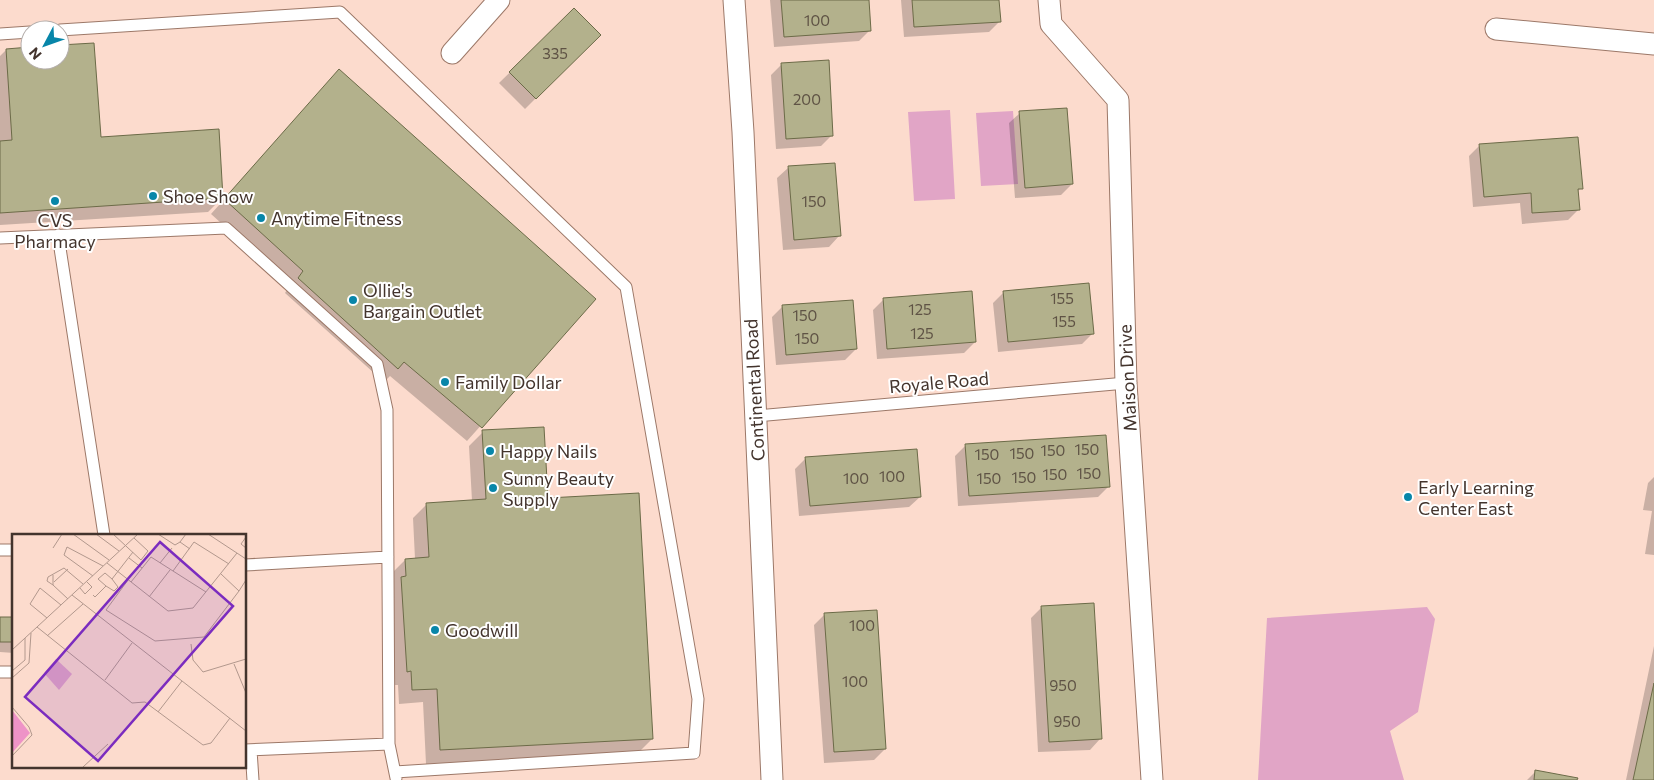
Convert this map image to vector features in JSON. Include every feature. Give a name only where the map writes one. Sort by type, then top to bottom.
[{"type":"street","points":[[452,53],[499,0]]},
{"type":"street","name":"Continental Road","points":[[734,0],[743,132],[772,780]]},
{"type":"street","name":"Maison Drive","points":[[1049,0],[1051,24],[1118,100],[1126,383],[1152,780]]},
{"type":"street","points":[[1496,28],[1654,44]]},
{"type":"lane","points":[[0,238],[226,228],[377,364],[387,410],[389,744],[396,776],[694,754],[698,699],[626,287],[340,12],[70,29]]},
{"type":"lane","points":[[0,34],[20,33]]},
{"type":"lane","points":[[58,235],[104,534]]},
{"type":"lane","name":"Royale Road","points":[[756,416],[1126,383]]},
{"type":"lane","points":[[246,565],[388,557]]},
{"type":"lane","points":[[253,780],[248,750],[389,744]]},
{"type":"shaded area","points":[[950,110],[955,199],[914,201],[908,112]]},
{"type":"shaded area","points":[[1013,111],[1018,184],[981,186],[976,113]]},
{"type":"shaded area","points":[[1427,607],[1435,619],[1418,712],[1390,731],[1404,780],[1258,780],[1267,618]]},
{"type":"building","points":[[781,0],[869,0],[871,31],[784,37]]},
{"type":"building","points":[[912,0],[999,0],[1001,22],[914,27]]},
{"type":"building","points":[[574,8],[601,35],[536,99],[509,72]]},
{"type":"building","points":[[94,43],[101,137],[219,129],[223,198],[0,213],[0,141],[12,140],[6,49],[20,48],[20,70],[70,70],[70,44]]},
{"type":"building","points":[[829,60],[833,136],[786,139],[781,63]]},
{"type":"building","points":[[339,69],[596,299],[482,428],[404,362],[398,369],[298,278],[303,271],[224,199]]},
{"type":"building","points":[[1067,108],[1073,184],[1025,188],[1019,111]]},
{"type":"building","points":[[1578,137],[1583,189],[1578,189],[1580,210],[1532,213],[1531,193],[1484,197],[1479,144]]},
{"type":"building","points":[[835,163],[841,236],[794,240],[788,166]]},
{"type":"building","points":[[1089,283],[1094,334],[1008,342],[1003,291]]},
{"type":"building","points":[[972,291],[976,342],[887,349],[883,298]]},
{"type":"building","points":[[853,300],[857,349],[786,355],[782,305]]},
{"type":"building","points":[[544,427],[548,498],[639,493],[653,739],[440,750],[437,689],[412,690],[411,671],[407,672],[401,577],[406,576],[405,559],[429,557],[426,503],[486,499],[482,430]]},
{"type":"building","points":[[1106,435],[1110,487],[969,496],[965,444]]},
{"type":"building","points":[[917,449],[921,497],[810,506],[805,457]]},
{"type":"building","points":[[1094,603],[1102,739],[1049,742],[1041,606]]},
{"type":"building","points":[[877,610],[886,749],[834,752],[824,613]]},
{"type":"building","points":[[0,617],[12,617],[12,642],[0,642]]},
{"type":"building","points":[[1654,683],[1654,780],[1633,780]]},
{"type":"building","points":[[1535,770],[1578,778],[1577,780],[1534,780]]},
{"type":"place","name":"Shoe Show","points":[[153,196]]},
{"type":"place","name":"CVS Pharmacy","points":[[55,201]]},
{"type":"place","name":"Anytime Fitness","points":[[261,218]]},
{"type":"place","name":"Ollie's Bargain Outlet","points":[[353,300]]},
{"type":"place","name":"Family Dollar","points":[[445,382]]},
{"type":"place","name":"Happy Nails","points":[[490,451]]},
{"type":"place","name":"Sunny Beauty Supply","points":[[493,488]]},
{"type":"place","name":"Early Learning Center East","points":[[1408,497]]},
{"type":"place","name":"Goodwill","points":[[435,630]]}]
